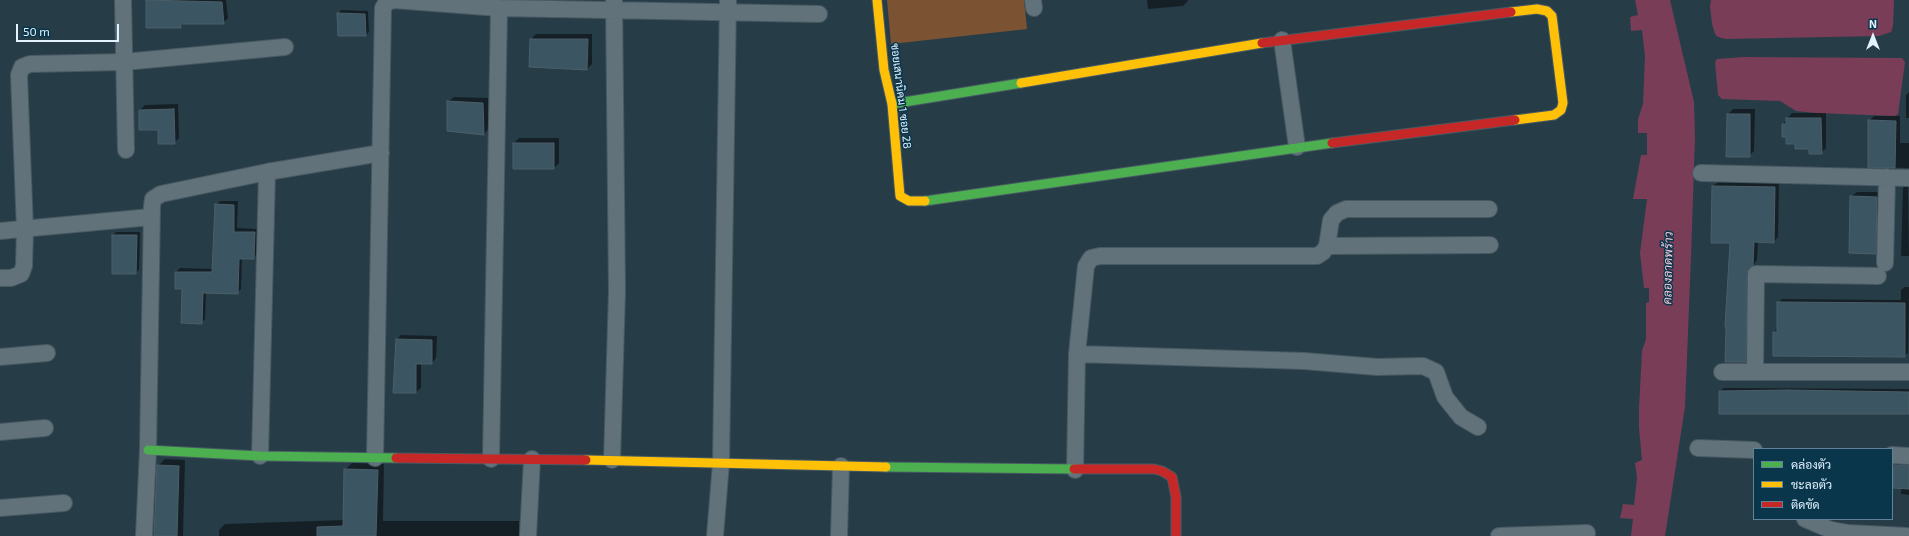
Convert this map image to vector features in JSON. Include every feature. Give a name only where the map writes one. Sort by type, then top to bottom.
[{"type":"street","points":[[123,0],[126,150]]},
{"type":"street","points":[[375,458],[382,153],[383,8],[387,2],[394,0],[499,8],[615,5],[776,7],[819,14]]},
{"type":"street","name":"ซอยเสนานิคม 1 ซอย 28","points":[[877,0],[884,70],[892,104],[900,196],[909,201],[922,201],[1297,147]]},
{"type":"street","points":[[612,460],[617,291],[615,5]]},
{"type":"street","points":[[715,536],[721,463],[728,6]]},
{"type":"street","points":[[491,459],[499,8]]},
{"type":"street","points":[[892,104],[1282,40],[1537,9],[1547,10],[1552,16],[1563,103],[1561,110],[1554,115],[1297,147],[1282,40]]},
{"type":"street","points":[[0,278],[21,274],[24,266],[25,230],[19,75],[22,67],[30,64],[124,62],[285,47]]},
{"type":"street","points":[[144,536],[148,450],[151,217],[153,199],[161,194],[266,172],[382,153]]},
{"type":"street","points":[[260,456],[266,172]]},
{"type":"street","points":[[1701,173],[1909,178]]},
{"type":"street","points":[[1755,372],[1756,274],[1882,269],[1887,177]]},
{"type":"street","points":[[1075,470],[1077,354],[1086,266],[1091,258],[1100,256],[1317,256],[1323,252],[1327,246],[1331,220],[1337,213],[1346,210],[1489,209]]},
{"type":"street","points":[[0,231],[25,230],[151,217]]},
{"type":"street","points":[[1327,246],[1490,245]]},
{"type":"street","points":[[0,357],[47,353]]},
{"type":"street","points":[[1077,354],[1304,361],[1377,367],[1423,366],[1436,372],[1445,397],[1461,417],[1478,427]]},
{"type":"street","points":[[1722,372],[1909,372]]},
{"type":"street","points":[[0,432],[45,428]]},
{"type":"street","points":[[1698,448],[1753,450]]},
{"type":"street","points":[[148,450],[260,456],[612,460],[1075,470],[1154,469],[1162,471],[1172,477],[1176,497],[1176,536]]},
{"type":"street","points":[[1893,455],[1909,456]]},
{"type":"street","points":[[528,536],[532,459]]},
{"type":"street","points":[[839,536],[841,466]]},
{"type":"street","points":[[0,508],[64,503]]},
{"type":"street","points":[[1806,520],[1831,530],[1848,533],[1906,536]]},
{"type":"street","points":[[1499,536],[1587,533]]},
{"type":"shaded area","points":[[887,0],[1024,0],[1027,29],[891,44]]},
{"type":"water","name":"คลองลาดพร้าว","points":[[1635,0],[1670,0],[1694,102],[1695,137],[1685,407],[1665,536],[1631,536],[1633,519],[1620,518],[1623,504],[1634,505],[1637,478],[1635,463],[1642,460],[1639,408],[1642,351],[1646,339],[1646,303],[1649,302],[1649,288],[1644,288],[1640,253],[1647,199],[1633,199],[1641,155],[1647,155],[1647,133],[1638,133],[1638,119],[1643,104],[1645,56],[1642,30],[1631,31],[1630,17],[1638,15]]},
{"type":"water","points":[[1711,0],[1894,0],[1893,26],[1891,32],[1879,36],[1726,39],[1718,37],[1715,34],[1712,24],[1710,6]]},
{"type":"water","points":[[1744,57],[1902,58],[1905,62],[1898,114],[1895,116],[1816,113],[1796,111],[1780,101],[1722,99],[1718,95],[1715,62],[1717,59]]},
{"type":"building","points":[[146,0],[222,2],[224,24],[181,24],[181,28],[146,28]]},
{"type":"building","points":[[337,13],[365,14],[366,36],[338,36]]},
{"type":"building","points":[[530,39],[588,39],[587,70],[529,67]]},
{"type":"building","points":[[447,101],[483,103],[484,135],[447,131]]},
{"type":"building","points":[[174,109],[175,144],[158,144],[158,130],[139,130],[139,110]]},
{"type":"building","points":[[1727,114],[1750,114],[1750,157],[1726,157]]},
{"type":"building","points":[[1786,118],[1821,118],[1822,154],[1809,154],[1809,149],[1795,149],[1795,144],[1786,144],[1786,137],[1782,137],[1782,124],[1786,124]]},
{"type":"building","points":[[1868,120],[1896,121],[1895,168],[1868,168]]},
{"type":"building","points":[[513,143],[554,143],[554,169],[513,169]]},
{"type":"building","points":[[1712,186],[1775,187],[1774,243],[1754,242],[1753,265],[1748,269],[1747,274],[1746,362],[1725,362],[1725,327],[1730,243],[1711,243]]},
{"type":"building","points":[[1850,196],[1877,197],[1876,254],[1849,253]]},
{"type":"building","points":[[215,204],[234,205],[234,232],[255,232],[254,259],[239,259],[238,294],[203,293],[202,324],[181,323],[182,289],[175,289],[175,272],[212,272]]},
{"type":"building","points":[[112,235],[137,235],[136,274],[112,274]]},
{"type":"building","points":[[1777,302],[1905,303],[1905,357],[1773,356],[1773,332],[1777,332]]},
{"type":"building","points":[[396,339],[432,340],[432,364],[416,364],[416,393],[393,393]]},
{"type":"building","points":[[1787,390],[1909,392],[1909,414],[1719,414],[1719,391]]},
{"type":"building","points":[[157,465],[179,466],[177,536],[154,536]]},
{"type":"building","points":[[1894,465],[1909,465],[1909,489],[1893,488]]},
{"type":"building","points":[[344,469],[378,470],[376,536],[317,536],[317,527],[343,526]]},
{"type":"traffic: fast","points":[[892,104],[1021,83]]},
{"type":"traffic: fast","points":[[925,201],[1332,143]]},
{"type":"traffic: fast","points":[[148,450],[260,456],[396,458]]},
{"type":"traffic: fast","points":[[886,467],[1074,469]]},
{"type":"traffic: slow","points":[[877,0],[884,70],[892,104],[900,196],[909,201],[925,201]]},
{"type":"traffic: slow","points":[[1511,12],[1537,9],[1547,11],[1552,16],[1563,103],[1561,110],[1554,115],[1515,120]]},
{"type":"traffic: slow","points":[[1021,83],[1262,43]]},
{"type":"traffic: slow","points":[[586,460],[886,467]]},
{"type":"traffic: jam","points":[[1262,43],[1511,12]]},
{"type":"traffic: jam","points":[[1332,143],[1515,120]]},
{"type":"traffic: jam","points":[[396,458],[586,460]]},
{"type":"traffic: jam","points":[[1074,469],[1154,469],[1162,471],[1172,477],[1176,497],[1176,536]]}]
